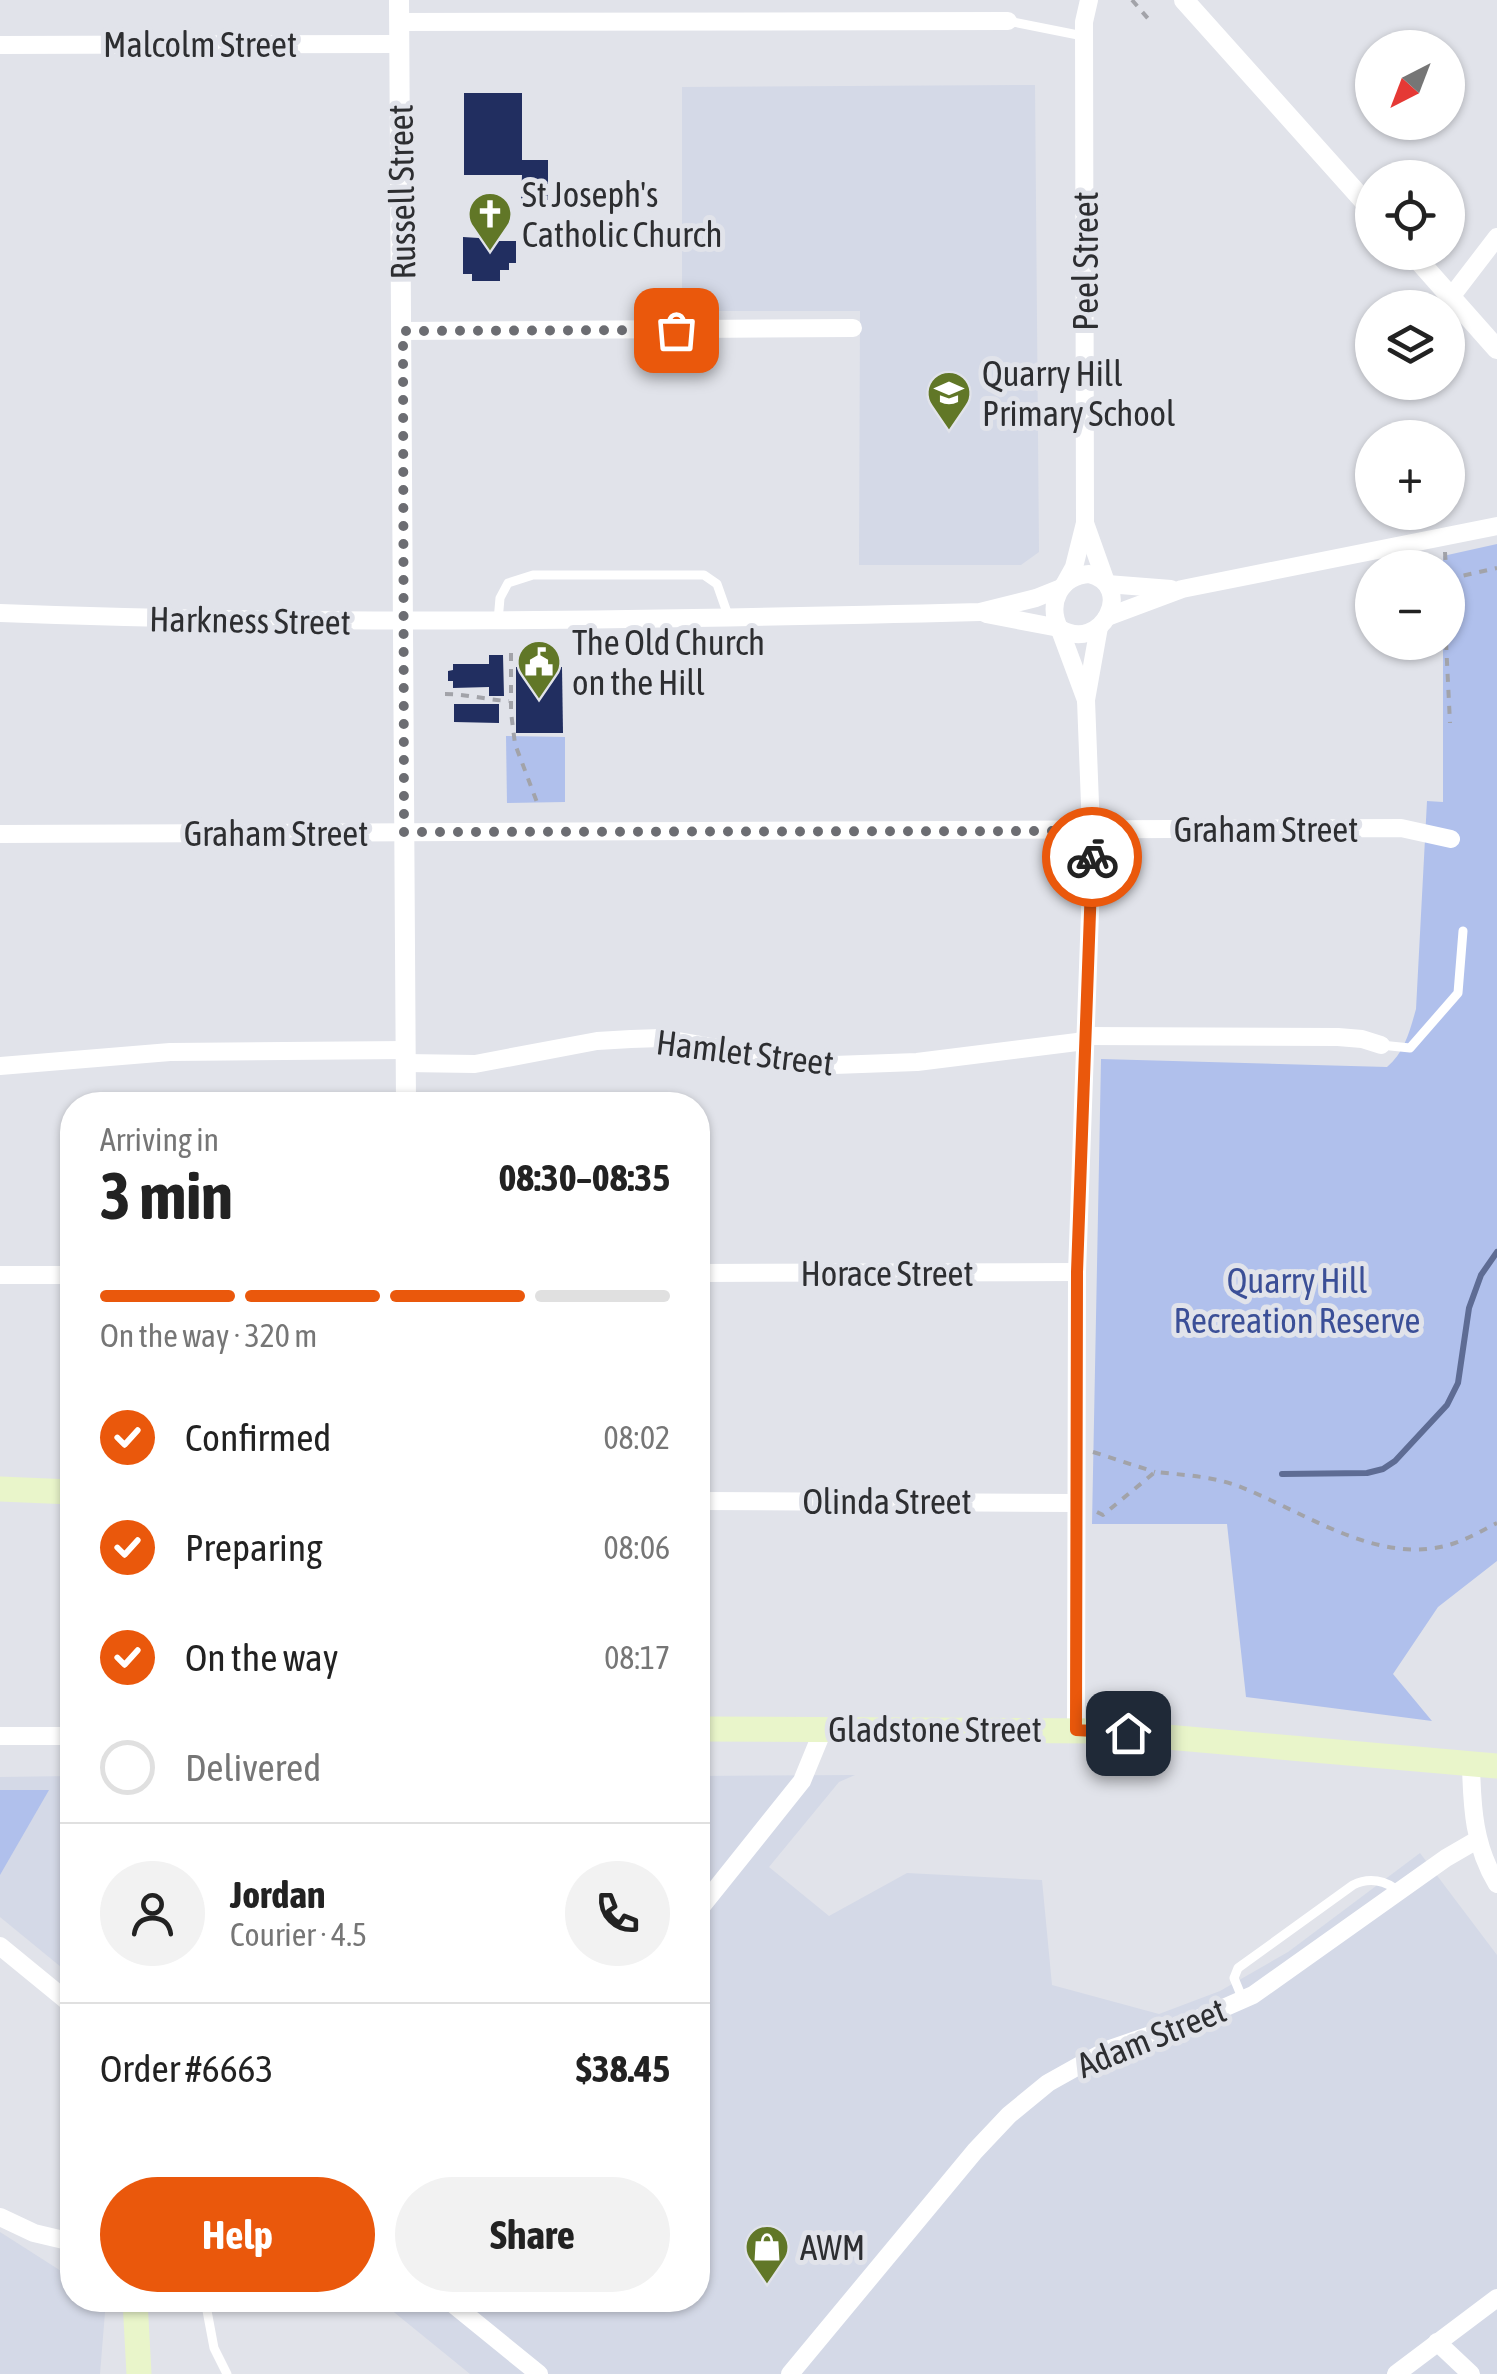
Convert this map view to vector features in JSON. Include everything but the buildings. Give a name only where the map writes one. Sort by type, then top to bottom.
[{"type":"main road","points":[[0,1488],[60,1491]]},
{"type":"main road","points":[[0,1505],[60,1502]]},
{"type":"main road","name":"Gladstone Street","points":[[710,1729],[1076,1730],[1484,1766]]},
{"type":"main road","points":[[136,2312],[139,2374]]},
{"type":"street","name":"Russell Street","points":[[399,0],[406,1092]]},
{"type":"street","name":"Peel Street","points":[[1062,586],[1074,568],[1085,523],[1084,36],[1089,0]]},
{"type":"street","points":[[1184,0],[1355,191]]},
{"type":"street","points":[[399,22],[1008,21]]},
{"type":"street","name":"Malcolm Street","points":[[0,45],[400,44]]},
{"type":"street","points":[[1456,290],[1497,237]]},
{"type":"street","points":[[1427,270],[1445,290]]},
{"type":"street","points":[[1465,313],[1497,349]]},
{"type":"street","points":[[403,331],[852,328]]},
{"type":"street","name":"Peel Street","points":[[1085,523],[1107,583]]},
{"type":"street","points":[[1059,629],[1078,636],[1182,589],[1497,526]]},
{"type":"street","points":[[1086,700],[1052,610],[1062,586],[1088,574],[1107,583],[1182,589]]},
{"type":"street","points":[[1076,1730],[1077,1272],[1092,831],[1086,700],[1103,622],[1112,601],[1107,583]]},
{"type":"street","name":"Harkness Street","points":[[0,613],[403,622],[980,612],[1036,598],[1062,586]]},
{"type":"street","name":"Harkness Street","points":[[980,612],[1059,629]]},
{"type":"street","name":"Graham Street","points":[[0,834],[1401,828],[1451,839]]},
{"type":"street","name":"Hamlet Street","points":[[0,1066],[170,1052],[406,1056],[476,1064],[597,1041],[646,1038],[834,1064],[917,1062],[1085,1038],[1351,1037],[1380,1045]]},
{"type":"street","name":"Horace Street","points":[[710,1274],[1077,1272]]},
{"type":"street","points":[[0,1276],[60,1275]]},
{"type":"street","name":"Olinda Street","points":[[710,1501],[1076,1503]]},
{"type":"street","points":[[710,1896],[802,1781],[822,1730]]},
{"type":"street","points":[[0,1736],[60,1736]]},
{"type":"street","points":[[1484,1766],[1472,1808],[1478,1840],[1497,1884]]},
{"type":"street","name":"Adam Street","points":[[790,2374],[975,2150],[1035,2094],[1061,2074],[1107,2050],[1203,2018],[1243,2000],[1286,1974],[1446,1858],[1478,1840]]},
{"type":"street","points":[[0,1946],[60,1995]]},
{"type":"street","points":[[0,2217],[34,2233],[60,2239]]},
{"type":"street","points":[[1396,2374],[1497,2298]]},
{"type":"street","points":[[463,2312],[539,2374]]},
{"type":"street","points":[[1437,2342],[1471,2374]]},
{"type":"lane","points":[[1008,21],[1084,36]]},
{"type":"lane","points":[[498,621],[500,598],[508,583],[533,575],[704,575],[717,584],[729,618]]},
{"type":"lane","points":[[1380,1045],[1410,1048],[1458,993],[1463,930]]},
{"type":"lane","points":[[1243,2000],[1234,1978],[1238,1968],[1353,1885],[1372,1880],[1387,1883],[1398,1892]]},
{"type":"lane","points":[[207,2312],[214,2348],[228,2374]]},
{"type":"path","points":[[1132,0],[1151,22]]},
{"type":"path","points":[[1465,575],[1497,568]]},
{"type":"path","points":[[510,653],[516,744],[538,805]]},
{"type":"path","points":[[1447,660],[1450,723]]},
{"type":"path","points":[[445,694],[511,700]]},
{"type":"path","points":[[1092,1452],[1155,1472],[1218,1480],[1324,1526],[1394,1547],[1445,1546],[1497,1523]]},
{"type":"path","points":[[1076,1503],[1103,1515],[1155,1472]]},
{"type":"shaded area","name":"Quarry Hill Primary School","points":[[1035,85],[1039,552],[1021,565],[859,565],[860,311],[682,311],[682,87]]},
{"type":"shaded area","points":[[855,1775],[839,1782],[769,1867],[829,1916],[907,1873],[1042,1880],[1052,1985],[1159,2014],[1220,1991],[1288,1952],[1420,1853],[1497,1955],[1497,2374],[470,2374],[394,2312],[710,2312],[710,1776]]},
{"type":"shaded area","points":[[60,1776],[60,1966],[0,1917],[0,1777]]},
{"type":"shaded area","points":[[0,2232],[60,2270],[60,2312],[105,2312],[100,2374],[0,2374]]},
{"type":"green space","name":"Quarry Hill Recreation Reserve","points":[[1497,544],[1497,1561],[1438,1607],[1393,1674],[1432,1721],[1246,1697],[1227,1524],[1092,1524],[1101,1059],[1387,1067],[1398,1055],[1416,1009],[1427,801],[1443,802],[1443,660],[1465,660],[1465,551]]},
{"type":"green space","points":[[506,736],[565,737],[565,802],[507,803]]},
{"type":"green space","points":[[0,1790],[49,1790],[0,1875]]},
{"type":"waterway","points":[[1282,1474],[1367,1473],[1395,1461],[1447,1405],[1458,1383],[1469,1308],[1481,1275],[1497,1252]]},
{"type":"way so far","points":[[676,330],[403,331],[404,832],[1092,831],[1092,857]]},
{"type":"place","name":"St Joseph's Catholic Church","points":[[490,252]]},
{"type":"place","name":"Quarry Hill Primary School","points":[[949,431]]},
{"type":"place","name":"The Old Church on the Hill","points":[[539,700]]},
{"type":"place","name":"AWM","points":[[767,2285]]},
{"type":"route","points":[[1092,857],[1077,1272],[1076,1730],[1128,1733]]}]
